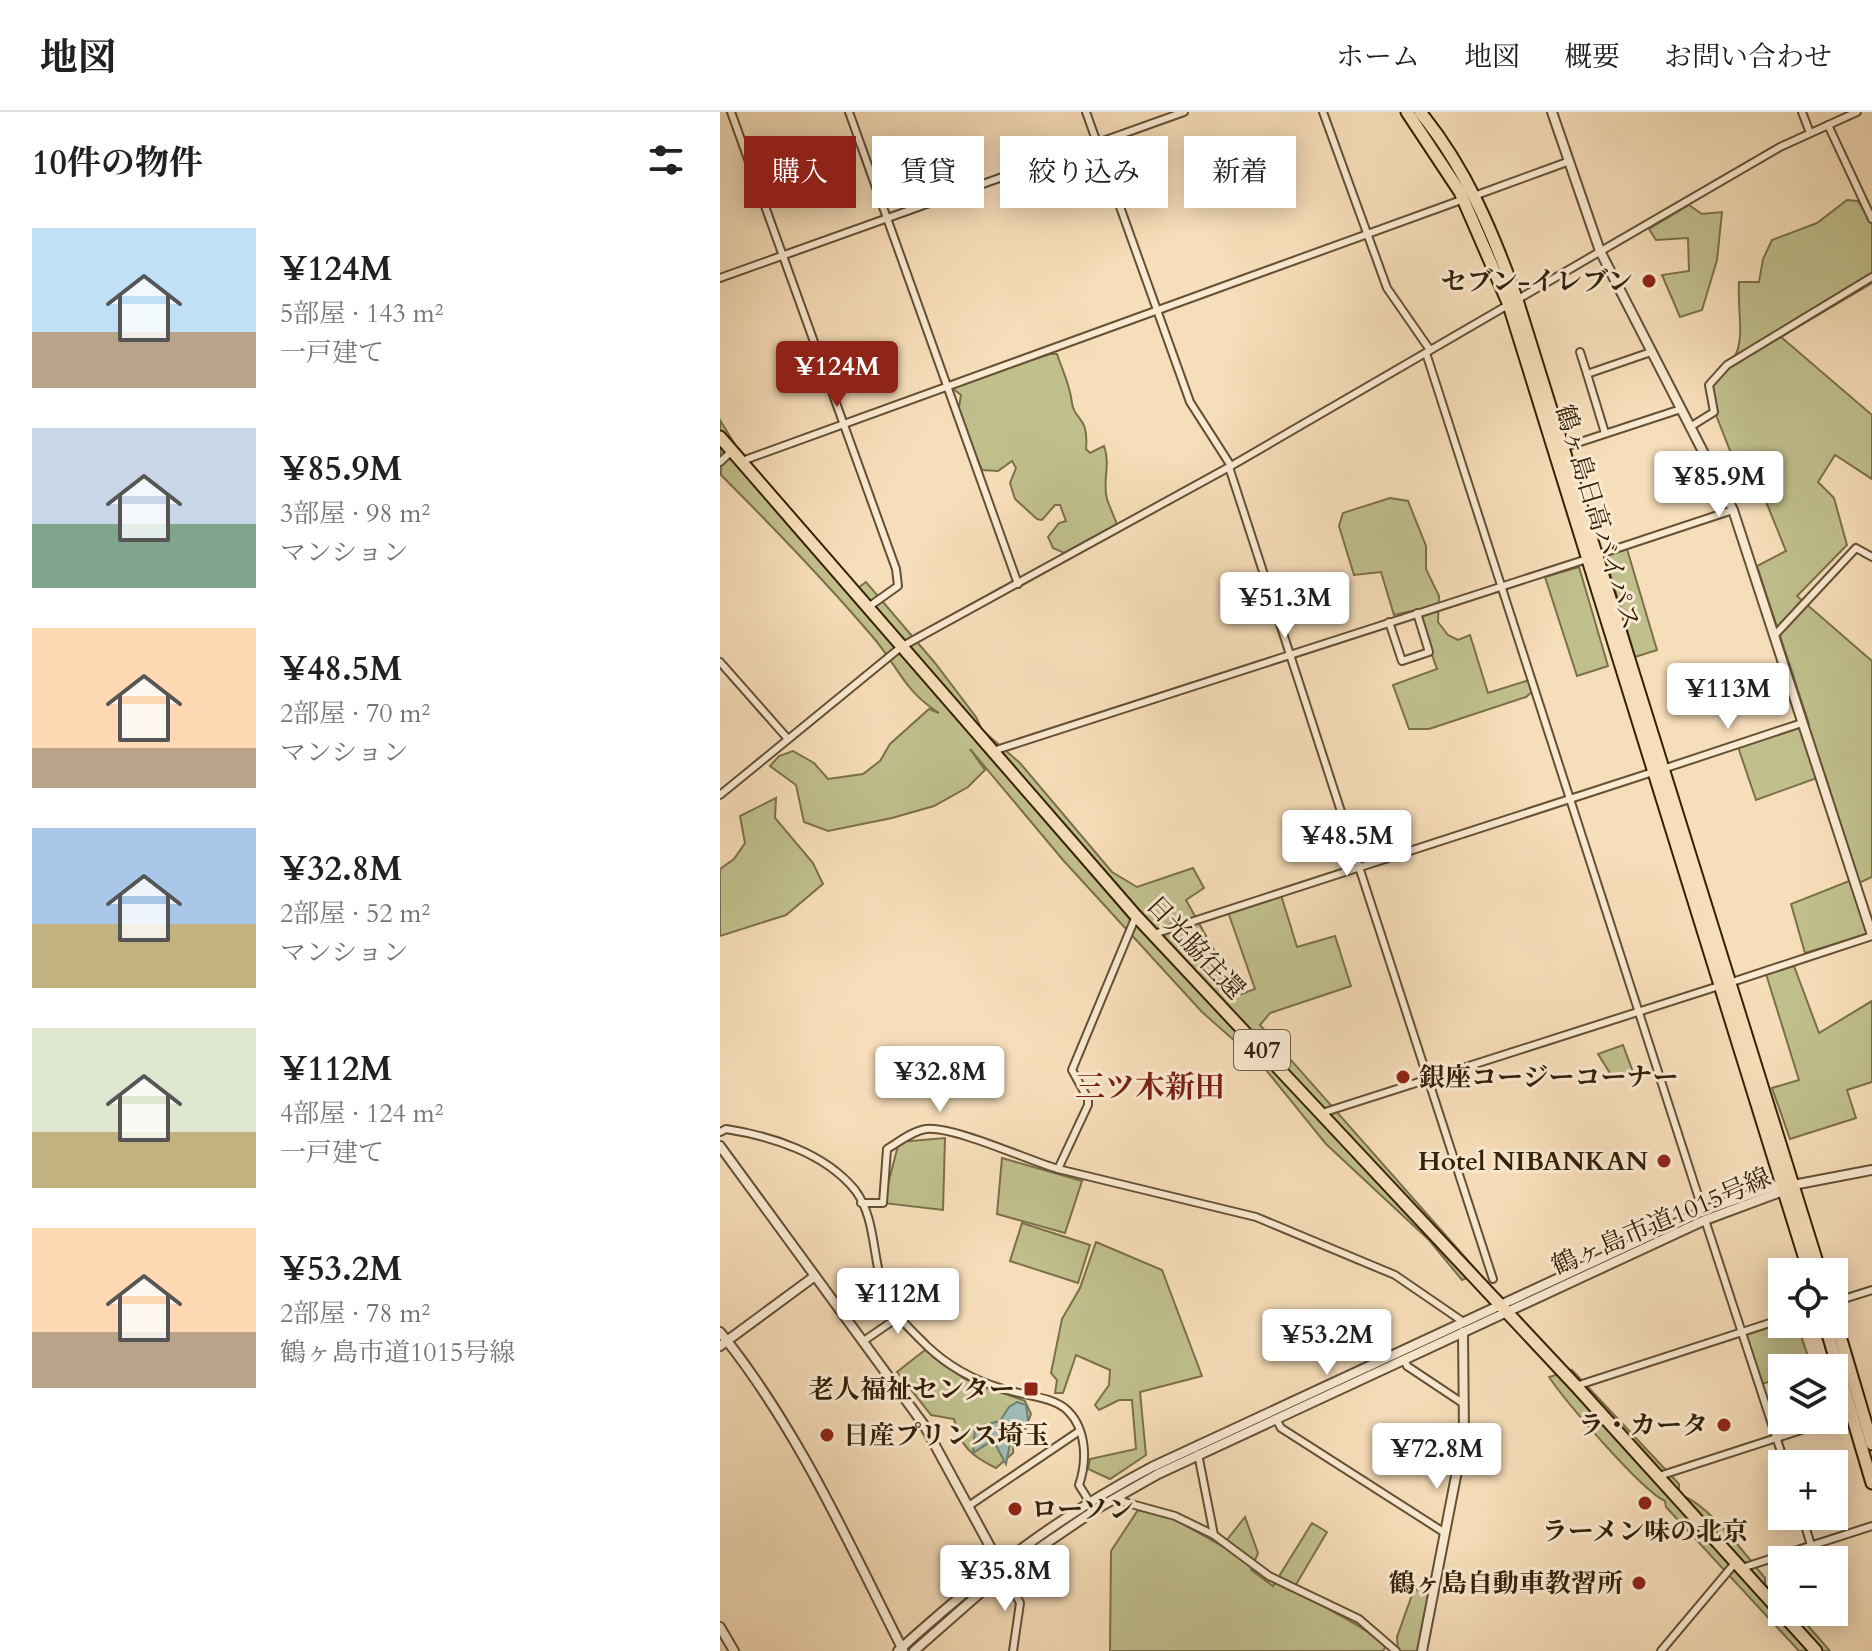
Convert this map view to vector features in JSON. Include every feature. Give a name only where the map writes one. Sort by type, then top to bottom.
[{"type":"highway","name":"鶴ヶ島日高バイパス","points":[[1407,112],[1469,198]]},
{"type":"highway","name":"鶴ヶ島日高バイパス","points":[[1420,112],[1469,198],[1513,302],[1565,447],[1592,557]]},
{"type":"highway","name":"鶴ヶ島日高バイパス","points":[[1513,302],[1786,1186],[1805,1258]]},
{"type":"highway","name":"日光脇往還","points":[[720,437],[1136,916],[1576,1386],[1816,1651]]},
{"type":"highway","name":"鶴ヶ島日高バイパス","points":[[1786,1186],[1814,1258]]},
{"type":"highway","points":[[1831,1338],[1863,1410],[1872,1483]]},
{"type":"highway","points":[[1841,1338],[1872,1444]]},
{"type":"street","points":[[731,112],[899,580],[898,586],[867,608]]},
{"type":"street","points":[[849,112],[1018,584]]},
{"type":"street","points":[[1086,112],[1094,136]]},
{"type":"street","points":[[1119,136],[1184,112]]},
{"type":"street","points":[[1323,112],[1387,288],[1428,351],[1500,586],[1781,1450]]},
{"type":"street","points":[[1322,1113],[1872,935],[1733,510],[1600,251],[1552,112]]},
{"type":"street","points":[[1802,112],[1810,133]]},
{"type":"street","points":[[720,795],[901,647],[1230,466],[1810,133],[1857,112]]},
{"type":"street","points":[[1828,125],[1872,219]]},
{"type":"street","points":[[741,462],[1567,162]]},
{"type":"street","points":[[720,278],[1000,178]]},
{"type":"street","points":[[1120,208],[1190,402],[1230,466],[1493,1279]]},
{"type":"street","points":[[1690,427],[1714,412],[1709,385],[1727,365],[1872,277]]},
{"type":"street","points":[[1580,352],[1605,433]]},
{"type":"street","points":[[1587,374],[1651,352]]},
{"type":"street","points":[[1565,447],[1681,409]]},
{"type":"street","points":[[720,462],[732,451]]},
{"type":"street","points":[[992,751],[1733,510]]},
{"type":"street","points":[[1774,636],[1856,548],[1872,557]]},
{"type":"street","points":[[1389,622],[1402,661],[1429,652],[1417,613]]},
{"type":"street","points":[[720,662],[788,739]]},
{"type":"street","points":[[1153,934],[1802,723]]},
{"type":"street","points":[[1058,1169],[1088,1105],[1088,1099],[1072,1070],[1136,916]]},
{"type":"street","points":[[720,1132],[726,1129],[760,1135],[815,1157],[855,1190],[876,1246],[884,1291],[900,1316],[937,1355],[961,1371],[998,1388],[1061,1405],[1070,1412],[1086,1456],[1079,1485],[1089,1501]]},
{"type":"street","points":[[861,1203],[883,1203],[887,1149],[916,1132],[928,1129],[947,1131],[1058,1169],[1256,1217],[1395,1275],[1462,1321]]},
{"type":"street","points":[[720,1146],[865,1340],[924,1425],[999,1563]]},
{"type":"street","name":"鶴ヶ島市道1015号線","points":[[901,1650],[999,1563],[1089,1501],[1201,1443],[1462,1321],[1502,1307],[1704,1216],[1786,1186],[1872,1170]]},
{"type":"street","points":[[724,1343],[815,1276]]},
{"type":"street","points":[[1848,1298],[1872,1290]]},
{"type":"street","name":"鶴ヶ島市道1015号線","points":[[914,1651],[1004,1572],[1119,1497],[1198,1454],[1463,1332],[1502,1307]]},
{"type":"street","points":[[865,1340],[900,1316]]},
{"type":"street","points":[[1576,1386],[1768,1324]]},
{"type":"street","points":[[720,1332],[724,1343],[771,1403],[813,1475],[901,1650]]},
{"type":"street","points":[[1422,1651],[1464,1435],[1463,1332]]},
{"type":"street","points":[[1404,1359],[1407,1366],[1464,1404]]},
{"type":"street","points":[[1276,1419],[1281,1428],[1445,1533]]},
{"type":"street","points":[[970,1505],[1078,1432]]},
{"type":"street","points":[[1656,1477],[1787,1434]]},
{"type":"street","points":[[1198,1454],[1214,1535]]},
{"type":"street","points":[[1119,1497],[1124,1502],[1175,1516],[1214,1535],[1269,1576],[1359,1619],[1396,1651]]},
{"type":"street","points":[[1661,1651],[1738,1566],[1872,1526]]},
{"type":"street","points":[[1806,1530],[1811,1545]]},
{"type":"street","points":[[1017,1594],[1025,1587],[1036,1565],[1055,1551]]},
{"type":"street","points":[[1004,1572],[1017,1594],[1020,1612],[1013,1651]]},
{"type":"street","points":[[720,1627],[734,1651]]},
{"type":"green space","points":[[1847,200],[1858,201],[1872,224],[1872,283],[1781,337],[1872,415],[1872,479],[1835,455],[1818,482],[1834,498],[1847,545],[1797,596],[1872,661],[1872,877],[1852,886],[1867,934],[1805,953],[1791,904],[1857,878],[1825,775],[1756,800],[1738,747],[1809,724],[1757,566],[1786,551],[1758,482],[1742,481],[1716,415],[1713,385],[1725,372],[1738,349],[1739,282],[1759,282],[1763,259],[1772,240],[1817,223]]},
{"type":"green space","points":[[1689,205],[1702,214],[1722,212],[1717,260],[1702,310],[1680,317],[1662,275],[1689,271],[1688,238],[1656,240],[1649,229]]},
{"type":"green space","points":[[1057,354],[1073,409],[1085,430],[1086,449],[1090,453],[1104,446],[1106,492],[1117,524],[1064,553],[1053,548],[1048,537],[1059,523],[1066,521],[1060,505],[1055,505],[1042,520],[1037,519],[1015,499],[1010,483],[1016,468],[1012,461],[998,471],[982,470],[958,413],[961,395],[953,389],[985,374]]},
{"type":"green space","points":[[720,420],[747,464],[756,469],[855,590],[866,582],[935,663],[976,717],[982,730],[1020,763],[1112,872],[1137,887],[1193,868],[1204,888],[1186,900],[1239,995],[1255,989],[1228,912],[1281,895],[1297,947],[1335,936],[1351,986],[1270,1013],[1260,1025],[1479,1273],[1462,1280],[1429,1240],[1326,1144],[1262,1065],[1202,1012],[1063,860],[970,749],[985,770],[968,787],[934,806],[828,831],[804,822],[796,785],[770,766],[779,756],[793,751],[814,763],[828,779],[863,774],[880,761],[890,744],[929,709],[939,713],[917,695],[854,615],[721,475]]},
{"type":"green space","points":[[1390,498],[1408,501],[1426,546],[1426,569],[1439,596],[1438,622],[1448,635],[1458,640],[1470,635],[1488,693],[1529,680],[1533,691],[1526,697],[1429,729],[1409,729],[1393,685],[1437,669],[1416,610],[1394,615],[1381,572],[1354,575],[1339,526],[1343,513]]},
{"type":"green space","points":[[1627,549],[1657,650],[1635,657],[1605,556]]},
{"type":"green space","points":[[1579,567],[1608,666],[1577,676],[1545,577]]},
{"type":"green space","points":[[776,798],[775,818],[813,863],[823,884],[786,915],[720,936],[720,869],[734,859],[745,843],[740,816]]},
{"type":"green space","points":[[1794,966],[1819,1033],[1872,1001],[1872,1082],[1847,1090],[1856,1118],[1790,1139],[1772,1088],[1799,1080],[1766,974]]},
{"type":"green space","points":[[1623,1045],[1633,1072],[1613,1078],[1598,1054]]},
{"type":"green space","points":[[945,1138],[943,1210],[883,1203],[899,1142]]},
{"type":"green space","points":[[1002,1158],[1082,1181],[1065,1233],[997,1214]]},
{"type":"green space","points":[[1022,1223],[1090,1245],[1078,1283],[1010,1261]]},
{"type":"green space","points":[[1096,1242],[1162,1270],[1202,1376],[1140,1392],[1146,1455],[1110,1479],[1088,1469],[1090,1459],[1136,1449],[1132,1400],[1119,1400],[1099,1410],[1095,1405],[1109,1385],[1110,1370],[1076,1355],[1063,1393],[1055,1393],[1057,1380],[1051,1373],[1062,1319],[1080,1288]]},
{"type":"green space","points":[[1768,1326],[1768,1338],[1802,1338],[1807,1354],[1768,1354],[1768,1382],[1762,1384],[1746,1333]]},
{"type":"green space","points":[[925,1350],[965,1379],[1025,1401],[1031,1414],[1025,1430],[1014,1439],[1013,1453],[996,1468],[968,1449],[954,1419],[931,1415],[897,1372]]},
{"type":"green space","points":[[1572,1370],[1679,1484],[1679,1495],[1701,1507],[1737,1544],[1765,1578],[1768,1617],[1666,1507],[1665,1501],[1639,1480],[1604,1444],[1549,1377]]},
{"type":"green space","points":[[1138,1510],[1174,1519],[1222,1546],[1245,1517],[1258,1553],[1251,1570],[1273,1586],[1312,1523],[1327,1532],[1294,1588],[1364,1629],[1386,1646],[1383,1651],[1110,1651],[1111,1551]]},
{"type":"green space","points":[[1427,1577],[1433,1577],[1418,1651],[1398,1651],[1397,1637],[1412,1595]]},
{"type":"green space","points":[[1776,1626],[1808,1626],[1830,1651],[1799,1651]]},
{"type":"water","points":[[1017,1402],[1026,1405],[1028,1420],[1011,1438],[1006,1464],[993,1440],[973,1453],[975,1427],[1000,1421],[1009,1407]]},
{"type":"place","name":"セブン-イレブン","points":[[1649,281]]},
{"type":"place","name":"銀座コージーコーナー","points":[[1403,1077]]},
{"type":"place","name":"Hotel NIBANKAN","points":[[1664,1161]]},
{"type":"place","name":"老人福祉センター","points":[[1031,1389]]},
{"type":"place","name":"ラ・カータ","points":[[1724,1425]]},
{"type":"place","name":"日産プリンス埼玉","points":[[827,1435]]},
{"type":"place","name":"ラーメン味の北京","points":[[1645,1503]]},
{"type":"place","name":"ローソン","points":[[1015,1509]]},
{"type":"place","name":"鶴ヶ島自動車教習所","points":[[1639,1583]]},
{"type":"district","name":"三ツ木新田","points":[[1150,1087]]}]
